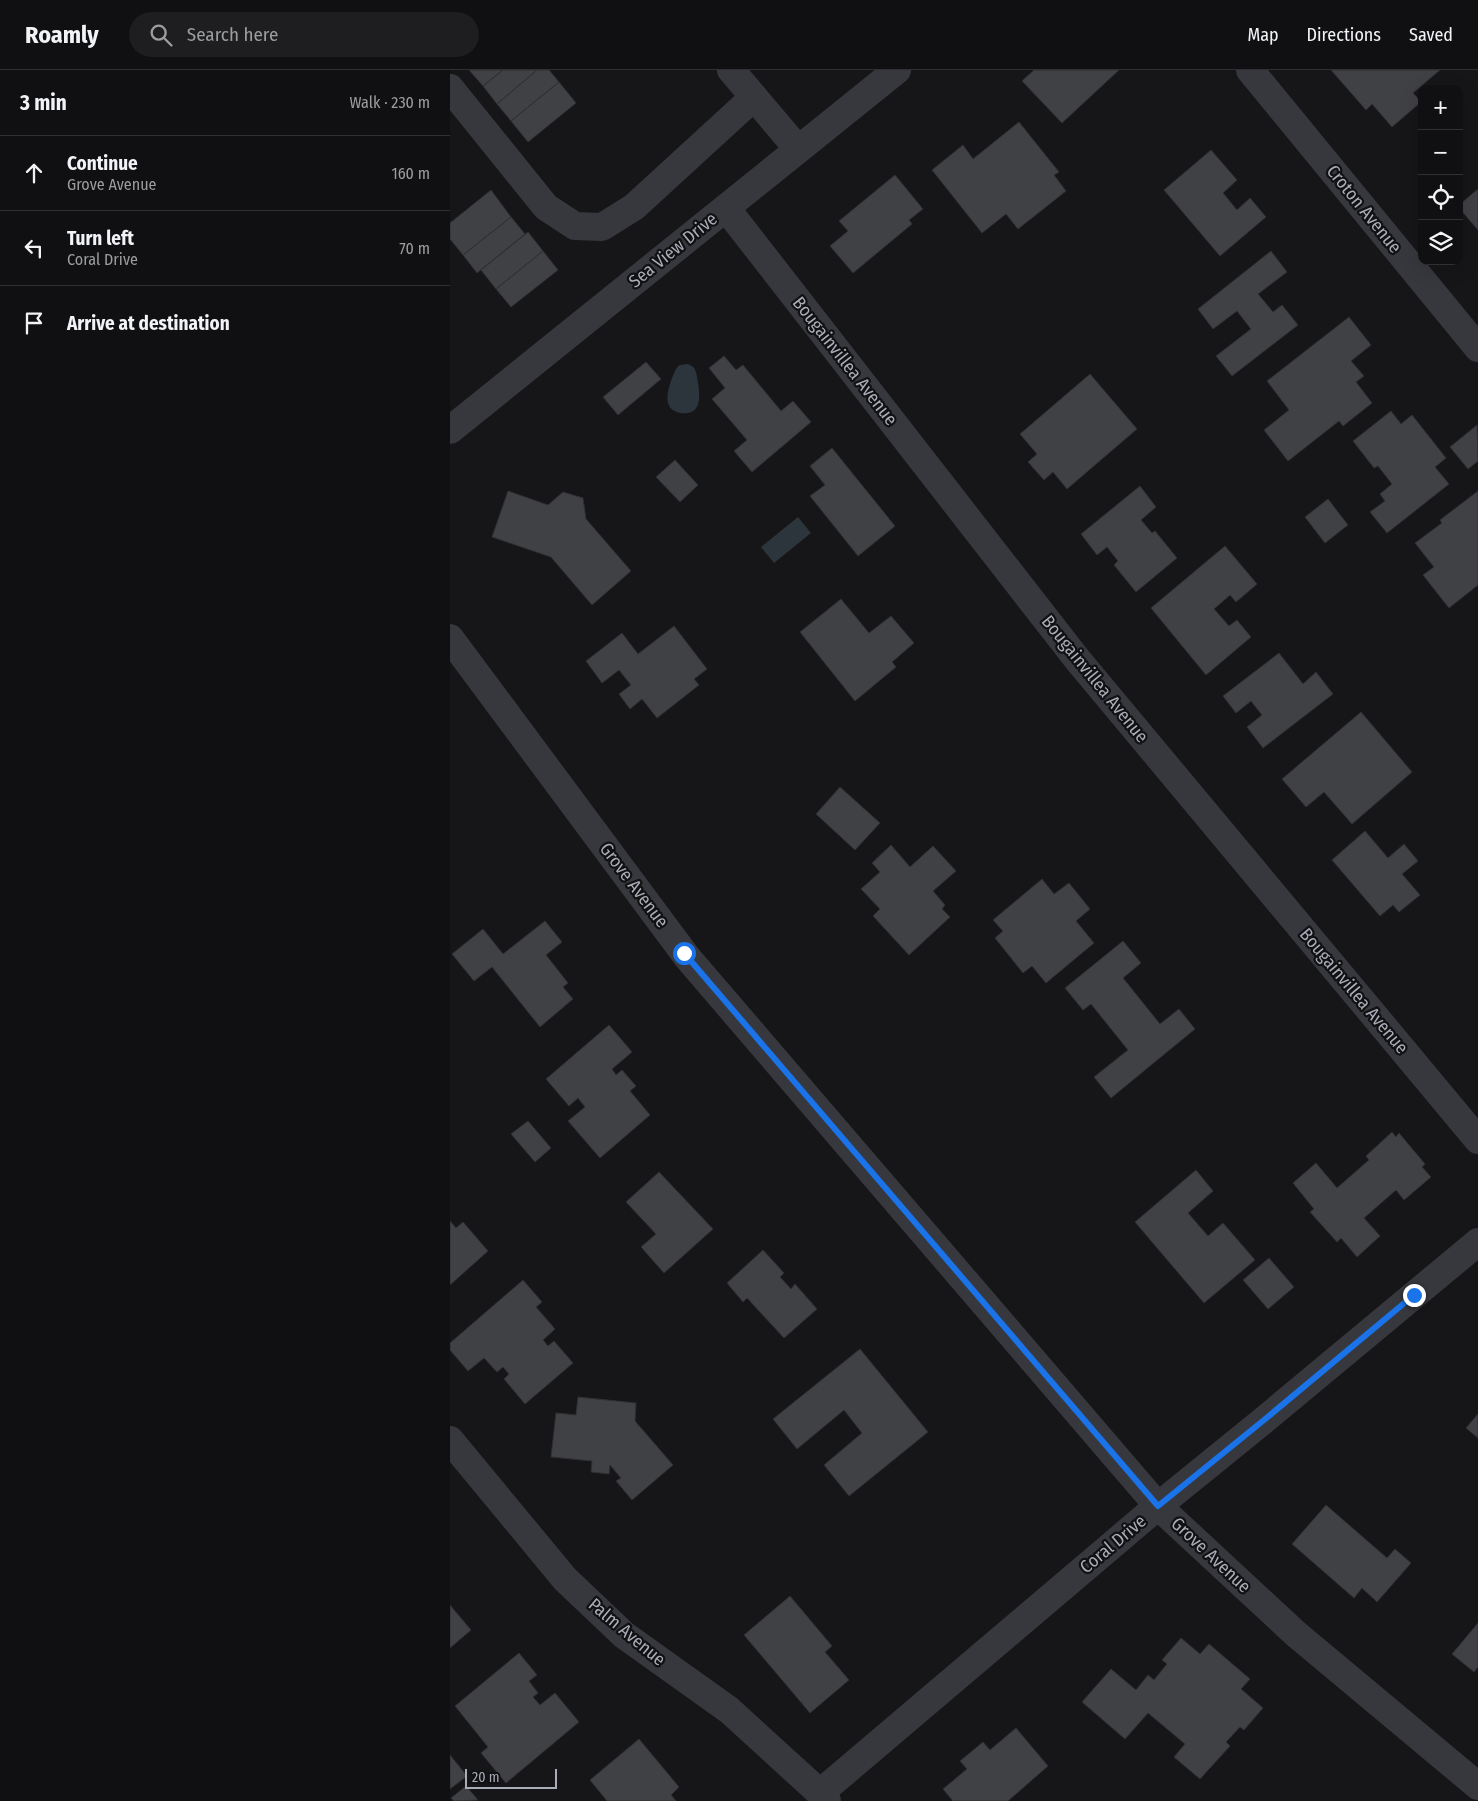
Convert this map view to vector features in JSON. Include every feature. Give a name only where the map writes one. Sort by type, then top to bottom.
[{"type":"street","points":[[731,70],[798,149]]},
{"type":"street","name":"Sea View Drive","points":[[450,430],[897,70]]},
{"type":"street","name":"Croton Avenue","points":[[1250,70],[1478,348]]},
{"type":"street","points":[[450,88],[546,207],[575,226],[602,227],[634,207],[754,97]]},
{"type":"street","name":"Bougainvillea Avenue","points":[[726,208],[1077,659],[1478,1140]]},
{"type":"street","name":"Grove Avenue","points":[[450,638],[687,957],[1158,1506],[1296,1634],[1478,1786]]},
{"type":"street","name":"Coral Drive","points":[[823,1797],[1158,1506],[1478,1242]]},
{"type":"street","name":"Palm Avenue","points":[[450,1440],[565,1579],[597,1610],[624,1635],[729,1710],[823,1797]]},
{"type":"shaded area","points":[[688,364],[696,371],[699,399],[693,411],[681,413],[675,411],[668,404],[668,394],[676,369],[680,365]]},
{"type":"shaded area","points":[[798,517],[811,533],[774,563],[761,547]]},
{"type":"building","points":[[469,70],[503,70],[483,86]]},
{"type":"building","points":[[503,70],[537,70],[497,104],[483,86]]},
{"type":"building","points":[[537,70],[549,70],[559,82],[511,121],[497,104]]},
{"type":"building","points":[[1034,70],[1119,70],[1062,123],[1022,81]]},
{"type":"building","points":[[1331,70],[1440,70],[1422,85],[1418,85],[1418,89],[1413,93],[1418,99],[1418,105],[1392,127],[1372,104],[1366,110]]},
{"type":"building","points":[[559,82],[576,103],[528,142],[511,121]]},
{"type":"building","points":[[1019,122],[1059,172],[1054,175],[1066,191],[1018,229],[1006,214],[982,233],[932,170],[963,145],[973,159]]},
{"type":"building","points":[[1211,150],[1237,180],[1223,193],[1237,210],[1250,198],[1266,217],[1220,256],[1164,190]]},
{"type":"building","points":[[895,175],[923,209],[909,220],[912,224],[853,273],[830,246],[848,231],[839,221]]},
{"type":"building","points":[[1478,189],[1478,230],[1463,213],[1463,202]]},
{"type":"building","points":[[491,190],[511,217],[463,255],[450,239],[450,223]]},
{"type":"building","points":[[511,217],[525,234],[477,273],[463,255]]},
{"type":"building","points":[[528,232],[543,251],[496,289],[481,270]]},
{"type":"building","points":[[543,251],[558,270],[511,307],[496,289]]},
{"type":"building","points":[[1271,251],[1287,272],[1258,294],[1273,312],[1282,305],[1298,325],[1232,376],[1216,356],[1251,329],[1237,311],[1213,329],[1198,309]]},
{"type":"building","points":[[1349,317],[1371,345],[1351,361],[1364,376],[1356,382],[1372,403],[1343,426],[1339,421],[1288,461],[1264,430],[1289,410],[1267,381]]},
{"type":"building","points":[[724,356],[736,370],[743,365],[781,411],[793,401],[811,422],[752,472],[734,451],[747,440],[712,399],[725,388],[709,368]]},
{"type":"building","points":[[646,362],[661,379],[618,415],[603,397]]},
{"type":"building","points":[[1090,374],[1137,429],[1067,489],[1053,472],[1044,480],[1028,462],[1037,454],[1020,434]]},
{"type":"building","points":[[1391,411],[1401,424],[1412,415],[1446,458],[1435,467],[1449,484],[1387,533],[1370,512],[1385,501],[1380,494],[1392,484],[1378,466],[1374,468],[1353,441]]},
{"type":"building","points":[[1477,425],[1478,461],[1468,469],[1450,447]]},
{"type":"building","points":[[832,448],[895,526],[858,556],[810,496],[825,485],[810,466]]},
{"type":"building","points":[[675,460],[698,485],[680,502],[656,477]]},
{"type":"building","points":[[1140,486],[1156,507],[1141,520],[1152,533],[1155,531],[1177,558],[1136,592],[1114,565],[1118,561],[1107,547],[1097,555],[1081,534]]},
{"type":"building","points":[[508,491],[548,505],[563,492],[583,498],[586,519],[631,571],[592,605],[551,557],[492,537]]},
{"type":"building","points":[[1478,491],[1478,585],[1449,608],[1423,575],[1434,567],[1415,543],[1442,523],[1440,520]]},
{"type":"building","points":[[1328,499],[1348,525],[1325,543],[1305,517]]},
{"type":"building","points":[[1225,546],[1257,584],[1236,602],[1230,595],[1214,609],[1229,626],[1237,620],[1251,637],[1206,675],[1151,608]]},
{"type":"building","points":[[841,599],[869,633],[891,616],[914,643],[892,662],[896,667],[855,701],[800,632]]},
{"type":"building","points":[[674,626],[707,669],[694,679],[699,685],[657,718],[642,699],[630,709],[619,694],[631,685],[619,670],[602,683],[586,661],[622,633],[638,654]]},
{"type":"building","points":[[1279,653],[1303,684],[1316,672],[1333,694],[1263,748],[1247,727],[1262,715],[1251,701],[1236,713],[1223,696]]},
{"type":"building","points":[[1361,712],[1412,772],[1352,824],[1324,792],[1306,807],[1282,779]]},
{"type":"building","points":[[840,787],[880,823],[855,850],[816,814]]},
{"type":"building","points":[[1365,831],[1388,858],[1404,844],[1418,861],[1402,874],[1420,895],[1399,912],[1393,905],[1380,916],[1332,860]]},
{"type":"building","points":[[891,845],[910,867],[933,846],[956,871],[933,891],[945,905],[942,909],[950,917],[909,955],[873,916],[880,909],[861,889],[880,872],[872,863]]},
{"type":"building","points":[[1042,879],[1054,894],[1069,883],[1090,909],[1076,921],[1094,943],[1046,983],[1032,966],[1023,973],[995,938],[1003,931],[993,920]]},
{"type":"building","points":[[545,921],[562,942],[546,955],[568,983],[563,987],[573,999],[540,1027],[492,967],[474,981],[452,954],[483,929],[503,954]]},
{"type":"building","points":[[1123,941],[1141,963],[1123,978],[1160,1024],[1179,1009],[1195,1029],[1111,1098],[1094,1077],[1128,1050],[1091,1004],[1083,1010],[1065,988]]},
{"type":"building","points":[[609,1025],[632,1052],[612,1069],[616,1075],[622,1070],[636,1086],[630,1091],[650,1115],[600,1158],[568,1121],[585,1107],[578,1098],[569,1106],[546,1079]]},
{"type":"building","points":[[528,1121],[551,1148],[535,1162],[511,1134]]},
{"type":"building","points":[[1392,1132],[1396,1137],[1399,1133],[1425,1164],[1422,1167],[1431,1177],[1404,1200],[1396,1190],[1364,1218],[1380,1236],[1357,1257],[1341,1238],[1337,1242],[1310,1212],[1314,1209],[1293,1183],[1316,1163],[1337,1188],[1369,1160],[1366,1156]]},
{"type":"building","points":[[1196,1170],[1213,1191],[1188,1213],[1208,1236],[1223,1223],[1255,1260],[1204,1303],[1135,1222]]},
{"type":"building","points":[[659,1172],[713,1229],[664,1273],[641,1247],[656,1234],[626,1202]]},
{"type":"building","points":[[450,1221],[456,1228],[463,1222],[488,1251],[450,1285]]},
{"type":"building","points":[[763,1250],[784,1273],[780,1277],[791,1289],[795,1284],[817,1309],[784,1338],[747,1298],[743,1302],[727,1283]]},
{"type":"building","points":[[1269,1258],[1294,1287],[1268,1309],[1243,1280]]},
{"type":"building","points":[[523,1280],[542,1302],[536,1307],[555,1329],[543,1340],[548,1346],[554,1341],[573,1363],[525,1404],[504,1379],[509,1374],[503,1367],[497,1372],[484,1358],[468,1371],[450,1350],[450,1343]]},
{"type":"building","points":[[860,1349],[928,1432],[849,1496],[824,1465],[862,1433],[844,1410],[797,1449],[773,1419]]},
{"type":"building","points":[[578,1397],[636,1403],[635,1421],[673,1465],[632,1500],[616,1481],[621,1478],[610,1465],[609,1474],[591,1472],[592,1461],[551,1457],[556,1413],[576,1415]]},
{"type":"building","points":[[1478,1414],[1478,1438],[1466,1428]]},
{"type":"building","points":[[1326,1505],[1387,1558],[1395,1549],[1411,1563],[1377,1602],[1362,1588],[1354,1598],[1292,1544]]},
{"type":"building","points":[[790,1596],[832,1646],[825,1652],[849,1680],[810,1713],[744,1635]]},
{"type":"building","points":[[450,1605],[471,1630],[450,1648]]},
{"type":"building","points":[[1478,1623],[1478,1667],[1474,1672],[1452,1654]]},
{"type":"building","points":[[1181,1638],[1200,1654],[1209,1644],[1250,1679],[1241,1689],[1263,1708],[1244,1730],[1240,1727],[1226,1742],[1230,1746],[1200,1779],[1174,1757],[1185,1744],[1148,1713],[1125,1739],[1082,1702],[1111,1669],[1136,1690],[1148,1675],[1154,1680],[1167,1664],[1162,1660]]},
{"type":"building","points":[[519,1653],[537,1675],[529,1681],[538,1693],[533,1697],[540,1705],[555,1693],[579,1722],[506,1783],[481,1753],[488,1747],[455,1706]]},
{"type":"building","points":[[1016,1728],[1048,1766],[1008,1801],[953,1801],[943,1789],[967,1769],[960,1761],[983,1742],[990,1750]]},
{"type":"building","points":[[639,1739],[679,1787],[671,1795],[676,1801],[607,1801],[590,1780]]},
{"type":"building","points":[[450,1755],[467,1776],[450,1789]]},
{"type":"building","points":[[466,1786],[478,1800],[454,1801],[451,1798]]},
{"type":"route","points":[[684,953],[1158,1506],[1414,1295]]}]
